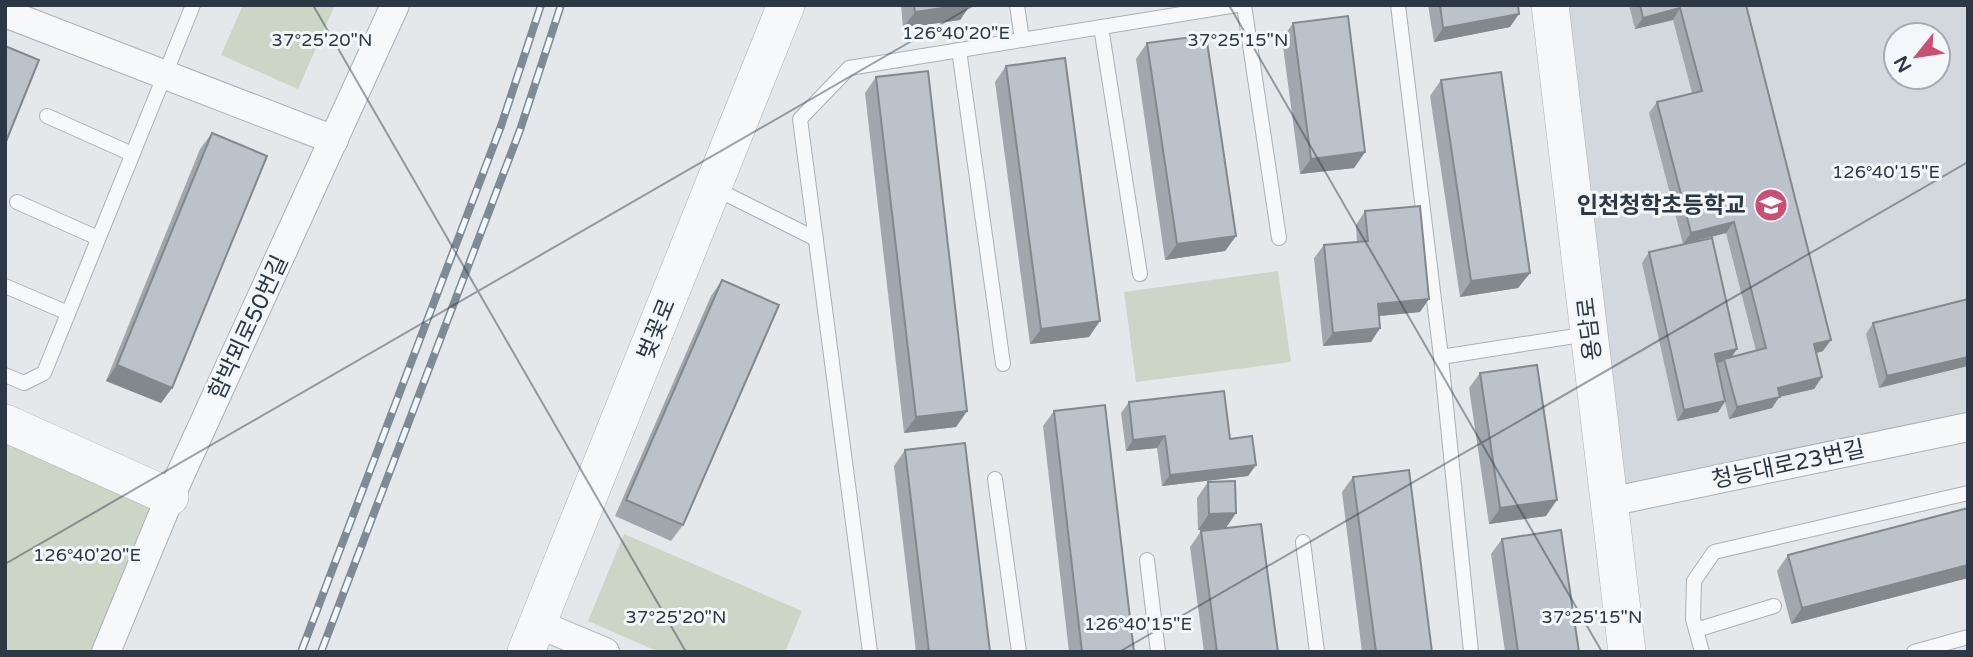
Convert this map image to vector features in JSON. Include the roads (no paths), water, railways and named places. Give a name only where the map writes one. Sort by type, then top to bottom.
[{"type":"street","name":"함박뫼로50번길","points":[[106,652],[170,497],[395,5]]},
{"type":"street","name":"벚꽃로","points":[[532,638],[786,5]]},
{"type":"street","name":"용담로","points":[[1550,5],[1627,652]]},
{"type":"street","points":[[5,13],[334,140]]},
{"type":"street","points":[[5,424],[170,497]]},
{"type":"street","name":"청능대로23번길","points":[[1609,502],[1968,427]]},
{"type":"street","points":[[532,638],[605,652]]},
{"type":"lane","points":[[5,375],[24,383],[44,373],[193,5]]},
{"type":"lane","points":[[1017,5],[1022,40]]},
{"type":"lane","points":[[870,652],[800,119],[849,68],[1237,5]]},
{"type":"lane","points":[[1244,5],[1279,238]]},
{"type":"lane","points":[[1398,5],[1441,357],[1471,652]]},
{"type":"lane","points":[[1101,27],[1140,274]]},
{"type":"lane","points":[[960,50],[1003,364]]},
{"type":"lane","points":[[47,116],[132,154]]},
{"type":"lane","points":[[713,188],[816,240]]},
{"type":"lane","points":[[17,202],[98,238]]},
{"type":"lane","points":[[5,286],[68,313]]},
{"type":"lane","points":[[1441,357],[1589,333]]},
{"type":"lane","points":[[995,479],[1019,652]]},
{"type":"lane","points":[[1702,652],[1693,619],[1694,581],[1714,552],[1968,493]]},
{"type":"lane","points":[[1303,542],[1317,652]]},
{"type":"lane","points":[[1147,560],[1158,652]]},
{"type":"lane","points":[[1696,631],[1774,606]]},
{"type":"lane","points":[[1914,652],[1968,637]]},
{"type":"railway","points":[[301,652],[501,126],[541,5]]},
{"type":"railway","points":[[321,652],[520,130],[561,5]]},
{"type":"place","name":"인천청학초등학교","points":[[1771,205]]}]
